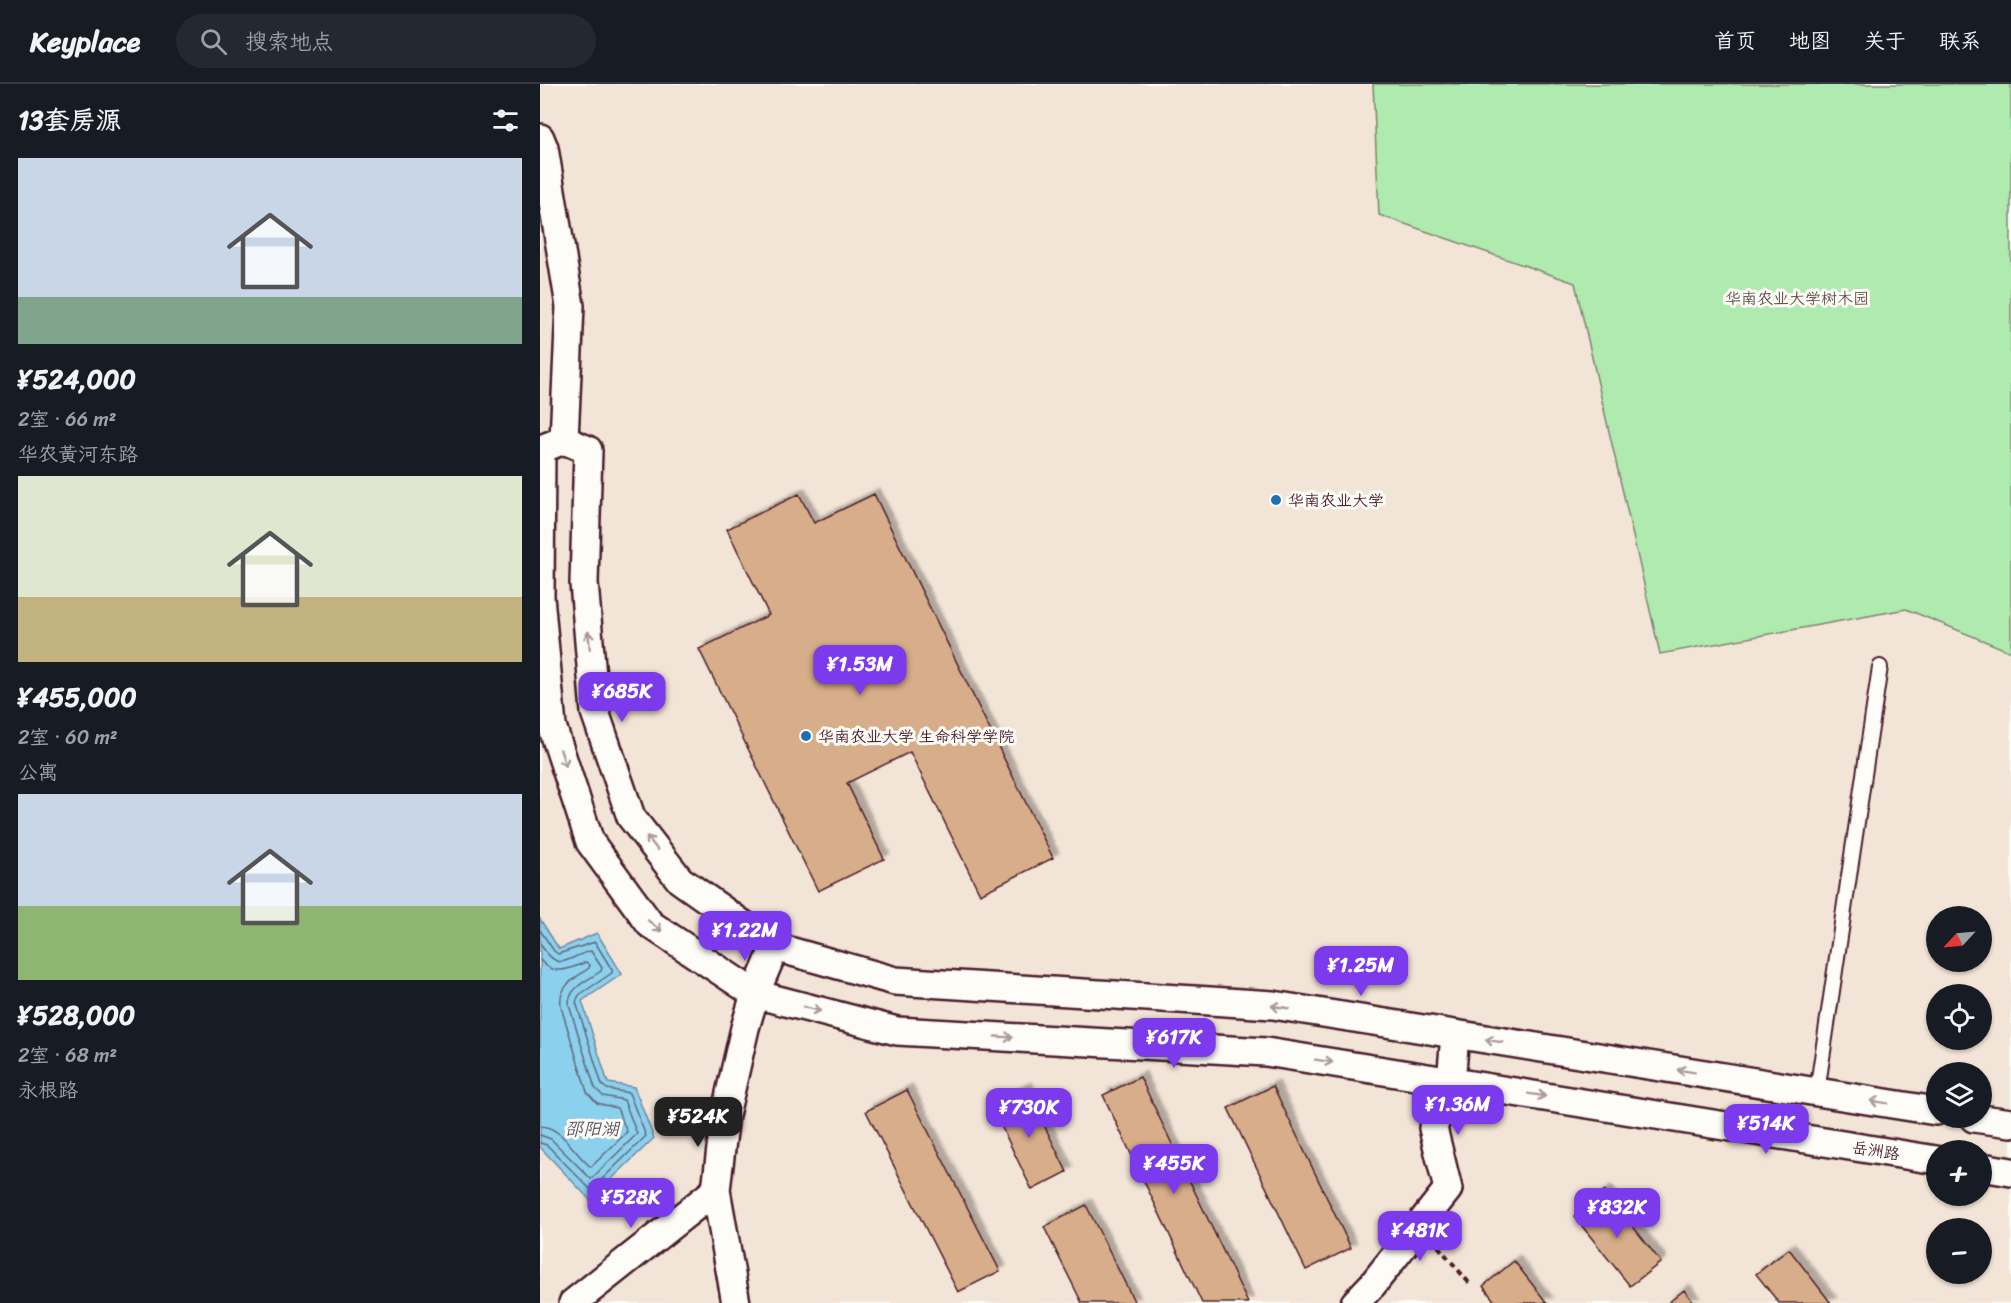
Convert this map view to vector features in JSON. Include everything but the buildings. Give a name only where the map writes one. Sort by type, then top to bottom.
[{"type":"street","points":[[540,138],[544,148],[570,306],[584,583],[595,712],[631,817],[681,880],[775,947],[895,981],[1273,1005],[1926,1110]]},
{"type":"street","name":"岳洲路","points":[[576,445],[542,449],[540,597],[552,726],[590,842],[650,924],[755,994],[897,1031],[1266,1052],[1926,1158]]},
{"type":"street","points":[[736,1303],[716,1190],[725,1115],[745,1028],[755,994],[775,947]]},
{"type":"street","points":[[1355,1303],[1373,1284],[1448,1189],[1433,1128],[1450,1082],[1455,1035]]},
{"type":"street","points":[[1992,1120],[2011,1123]]},
{"type":"street","points":[[1992,1169],[2011,1172]]},
{"type":"street","points":[[573,1303],[716,1190]]},
{"type":"lane","points":[[1817,1092],[1880,667]]},
{"type":"path","points":[[1420,1225],[1470,1284]]},
{"type":"shaded area","name":"华南农业大学","points":[[540,84],[2011,84],[2011,1303],[540,1303]]},
{"type":"green space","name":"华南农业大学树木园","points":[[1373,84],[2011,84],[2011,652],[1906,609],[1660,654],[1575,283],[1379,215]]},
{"type":"water","name":"邵阳湖","points":[[540,919],[559,949],[597,933],[622,974],[582,1001],[608,1083],[634,1087],[654,1138],[590,1200],[540,1147]]},
{"type":"place","name":"华南农业大学","points":[[1276,500]]},
{"type":"place","name":"华南农业大学 生命科学学院","points":[[806,736]]}]
